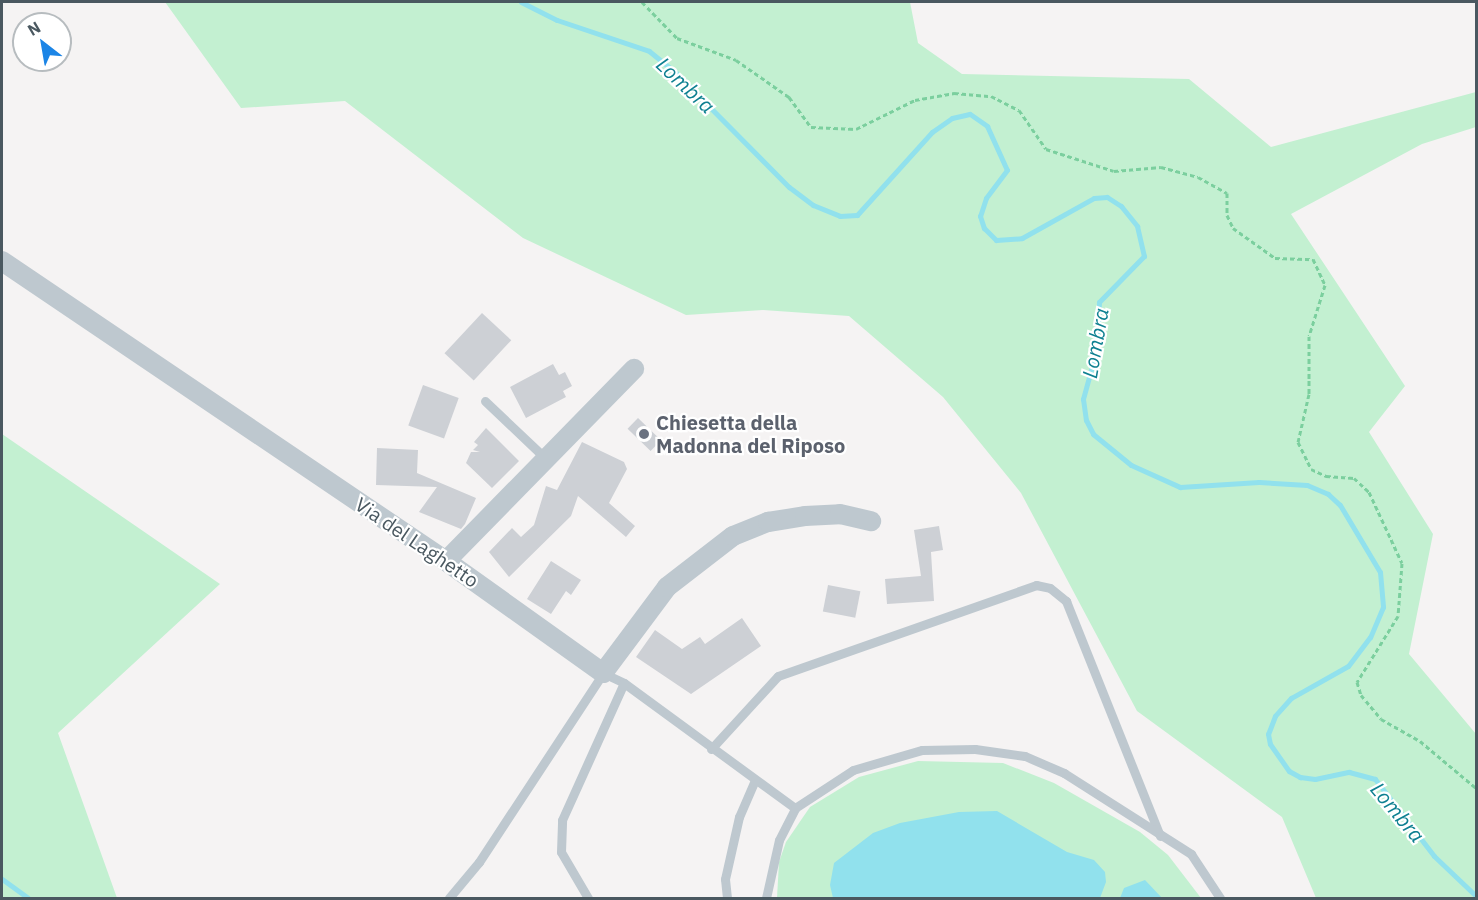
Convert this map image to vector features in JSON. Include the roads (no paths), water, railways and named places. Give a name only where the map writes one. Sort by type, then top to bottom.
[{"type":"street","name":"Via del Laghetto","points":[[2,261],[446,561],[603,673]]},
{"type":"street","points":[[446,561],[634,369]]},
{"type":"street","points":[[603,673],[667,587],[733,536],[768,522],[805,516],[840,513],[871,521]]},
{"type":"lane","points":[[485,401],[545,458]]},
{"type":"lane","points":[[711,749],[778,676],[1036,585],[1050,588],[1066,601],[1160,836]]},
{"type":"lane","points":[[449,898],[479,862],[603,673],[624,683],[711,749],[795,808]]},
{"type":"lane","points":[[588,898],[561,852],[562,820],[624,683]]},
{"type":"lane","points":[[766,898],[779,840],[795,808],[853,770],[922,750],[975,749],[1025,756],[1064,773],[1191,854],[1220,898]]},
{"type":"lane","points":[[727,898],[725,879],[739,817],[755,780]]},
{"type":"water","points":[[997,811],[1067,852],[1094,860],[1105,872],[1106,882],[1100,898],[833,898],[830,885],[834,863],[873,833],[900,823],[959,812]]},
{"type":"water","points":[[1145,880],[1162,898],[1120,898],[1124,888]]},
{"type":"waterway","name":"Lombra","points":[[521,2],[557,20],[649,51],[677,74],[789,187],[813,205],[840,216],[857,215],[932,132],[952,118],[970,114],[987,126],[1007,170],[986,198],[980,216],[984,228],[996,240],[1022,238],[1094,198],[1107,197],[1121,206],[1137,226],[1144,256],[1099,302],[1097,348],[1083,399],[1086,420],[1093,434],[1131,465],[1180,487],[1259,482],[1307,485],[1328,494],[1340,505],[1380,572],[1383,607],[1370,637],[1348,666],[1291,698],[1275,716],[1268,734],[1270,744],[1289,771],[1300,777],[1315,779],[1349,772],[1375,779],[1434,856],[1476,896]]},
{"type":"waterway","points":[[2,879],[28,898]]},
{"type":"place","name":"Chiesetta della Madonna del Riposo","points":[[644,434]]}]
